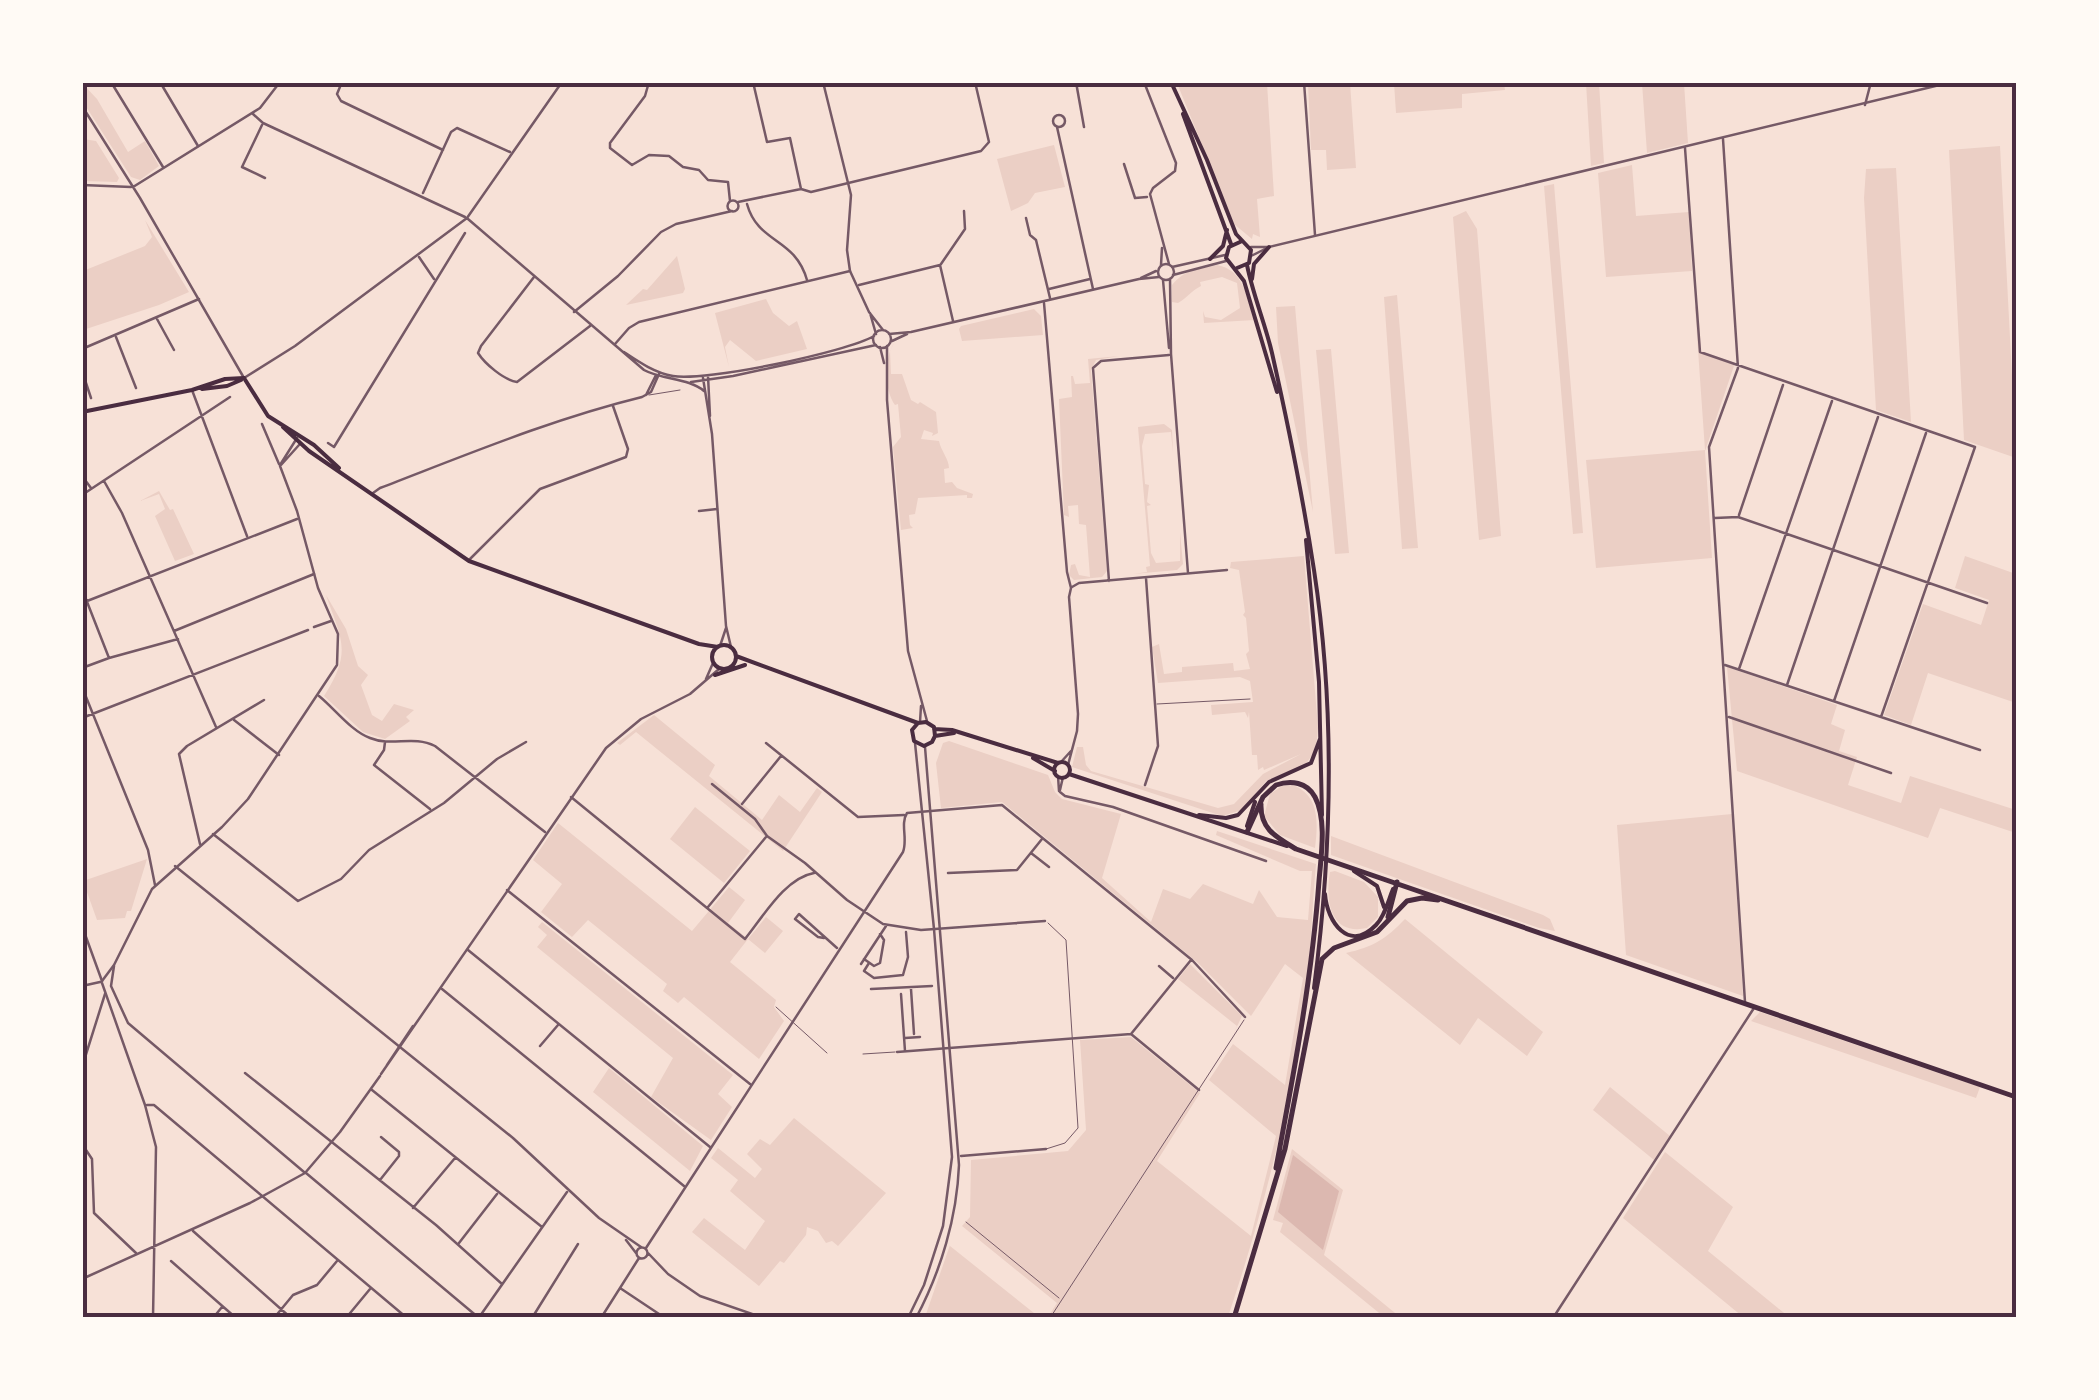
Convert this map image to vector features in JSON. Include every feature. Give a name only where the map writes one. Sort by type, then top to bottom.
[{"type":"highway","points":[[1247,832],[1258,801],[1279,784],[1304,785],[1316,800],[1321,840],[1305,1018],[1272,1190]]},
{"type":"highway","points":[[1258,801],[1267,830],[1296,849],[2016,1097]]},
{"type":"highway","points":[[1388,920],[1398,882]]},
{"type":"highway","points":[[1234,1318],[1290,1126],[1321,964],[1328,952],[1369,937],[1413,899],[1451,902]]},
{"type":"main road","points":[[1171,82],[1232,244],[1227,257],[1244,281],[1281,401]]},
{"type":"main road","points":[[1176,95],[1251,256],[1247,265],[1270,346],[1306,530],[1318,604],[1326,705],[1326,913],[1340,930],[1366,932],[1384,912],[1398,882]]},
{"type":"main road","points":[[1210,259],[1223,246],[1227,230]]},
{"type":"main road","points":[[1232,244],[1242,242]]},
{"type":"main road","points":[[1252,284],[1254,264],[1270,247]]},
{"type":"main road","points":[[1236,268],[1247,265]]},
{"type":"main road","points":[[82,412],[227,386],[244,378],[260,408],[297,442],[469,561],[699,644],[731,647],[735,663],[728,669],[719,669],[713,664],[712,654],[699,644]]},
{"type":"main road","points":[[283,427],[302,436],[346,475]]},
{"type":"main road","points":[[1306,530],[1321,715],[1321,840]]},
{"type":"main road","points":[[712,654],[719,646]]},
{"type":"main road","points":[[736,656],[919,723],[958,732],[1064,772],[1296,849]]},
{"type":"main road","points":[[735,663],[745,666]]},
{"type":"main road","points":[[715,676],[758,665]]},
{"type":"main road","points":[[897,715],[912,730],[914,741],[925,746],[935,736],[958,732]]},
{"type":"main road","points":[[1199,815],[1235,816],[1258,801],[1270,781],[1301,770],[1313,761],[1319,747],[1321,715]]},
{"type":"main road","points":[[912,730],[919,723]]},
{"type":"main road","points":[[934,728],[935,736]]},
{"type":"main road","points":[[1029,756],[1060,763]]},
{"type":"main road","points":[[1060,763],[1064,772]]},
{"type":"main road","points":[[1060,763],[1064,772]]},
{"type":"main road","points":[[1339,863],[1375,884],[1383,896],[1384,912]]},
{"type":"main road","points":[[1313,998],[1324,879]]},
{"type":"street","points":[[112,82],[164,168]]},
{"type":"street","points":[[160,82],[198,146]]},
{"type":"street","points":[[82,185],[132,186],[252,113],[269,100],[280,82]]},
{"type":"street","points":[[342,82],[337,94],[341,101],[443,150]]},
{"type":"street","points":[[82,106],[244,378],[295,346],[467,218],[562,82]]},
{"type":"street","points":[[648,82],[644,96],[610,148],[632,165],[650,155],[669,156],[683,167],[698,170],[708,180],[728,182],[730,209]]},
{"type":"street","points":[[753,82],[767,142],[790,138],[801,190]]},
{"type":"street","points":[[822,82],[852,208],[847,250],[850,271],[869,312],[886,370]]},
{"type":"street","points":[[574,312],[618,276],[661,232],[676,224],[718,214],[746,202],[801,190],[811,192],[986,148],[989,142],[975,82]]},
{"type":"street","points":[[1076,82],[1084,126]]},
{"type":"street","points":[[1144,82],[1176,163],[1175,171],[1152,189],[1150,196],[1172,277],[1171,354]]},
{"type":"street","points":[[1304,82],[1315,237]]},
{"type":"street","points":[[1865,104],[1871,82]]},
{"type":"street","points":[[1251,256],[1270,247],[1952,82]]},
{"type":"street","points":[[252,113],[263,123],[467,218],[644,370],[696,384],[704,391]]},
{"type":"street","points":[[263,123],[242,166],[265,178]]},
{"type":"street","points":[[1056,127],[1093,289]]},
{"type":"street","points":[[421,196],[456,128],[510,152]]},
{"type":"street","points":[[1723,139],[1738,368],[1709,447],[1745,1004]]},
{"type":"street","points":[[1686,148],[1700,352],[1975,448],[1882,717]]},
{"type":"street","points":[[1124,164],[1135,198],[1150,196]]},
{"type":"street","points":[[730,201],[738,205]]},
{"type":"street","points":[[746,202],[752,221],[799,258],[808,281]]},
{"type":"street","points":[[856,286],[940,265],[966,229],[964,211]]},
{"type":"street","points":[[1026,218],[1030,235],[1036,240],[1050,300]]},
{"type":"street","points":[[966,223],[974,221]]},
{"type":"street","points":[[328,443],[334,446],[465,233]]},
{"type":"street","points":[[869,312],[890,334],[911,332],[1139,278],[1158,270],[1162,246]]},
{"type":"street","points":[[1248,246],[1270,247]]},
{"type":"street","points":[[418,255],[436,280]]},
{"type":"street","points":[[1161,265],[1227,257]]},
{"type":"street","points":[[1139,278],[1172,277],[1227,257]]},
{"type":"street","points":[[940,265],[953,322]]},
{"type":"street","points":[[1158,270],[1171,354],[1188,573]]},
{"type":"street","points":[[614,346],[631,326],[640,322],[850,271]]},
{"type":"street","points":[[534,278],[481,346],[481,358],[510,381],[517,382],[590,326]]},
{"type":"street","points":[[1048,289],[1091,279]]},
{"type":"street","points":[[82,349],[199,299]]},
{"type":"street","points":[[1044,301],[1071,588],[1078,720],[1072,750],[1056,785],[1072,798],[1113,807],[1266,862]]},
{"type":"street","points":[[156,318],[174,350]]},
{"type":"street","points":[[614,346],[658,375],[706,379],[787,360],[884,330]]},
{"type":"street","points":[[684,382],[889,344],[911,332]]},
{"type":"street","points":[[890,334],[886,370],[908,651],[928,722]]},
{"type":"street","points":[[116,336],[136,388]]},
{"type":"street","points":[[1109,581],[1093,368],[1101,361],[1171,354]]},
{"type":"street","points":[[644,370],[650,383]]},
{"type":"street","points":[[82,371],[91,398]]},
{"type":"street","points":[[645,396],[658,375]]},
{"type":"street","points":[[372,494],[496,443],[645,396],[658,375]]},
{"type":"street","points":[[706,379],[704,391],[710,423]]},
{"type":"street","points":[[706,379],[726,626],[731,647]]},
{"type":"street","points":[[1738,518],[1784,383]]},
{"type":"street","points":[[192,390],[247,538]]},
{"type":"street","points":[[82,495],[230,397]]},
{"type":"street","points":[[1739,669],[1833,400]]},
{"type":"street","points":[[469,561],[540,489],[626,457],[628,449],[613,404]]},
{"type":"street","points":[[1786,685],[1878,415]]},
{"type":"street","points":[[82,986],[102,982],[155,885],[248,799],[319,696],[339,658],[339,640],[262,424]]},
{"type":"street","points":[[1834,701],[1926,431]]},
{"type":"street","points":[[280,466],[302,436]]},
{"type":"street","points":[[82,476],[92,489]]},
{"type":"street","points":[[104,482],[180,639],[216,727]]},
{"type":"street","points":[[698,511],[718,509]]},
{"type":"street","points":[[1714,518],[1738,518],[1988,602]]},
{"type":"street","points":[[85,602],[298,519]]},
{"type":"street","points":[[1071,588],[1079,583],[1228,570]]},
{"type":"street","points":[[173,631],[314,574]]},
{"type":"street","points":[[1145,785],[1158,748],[1146,578]]},
{"type":"street","points":[[82,590],[108,658]]},
{"type":"street","points":[[314,628],[332,620]]},
{"type":"street","points":[[719,646],[726,626]]},
{"type":"street","points":[[82,718],[308,630]]},
{"type":"street","points":[[82,668],[180,639]]},
{"type":"street","points":[[706,681],[713,664]]},
{"type":"street","points":[[1725,665],[1980,750]]},
{"type":"street","points":[[82,1279],[192,1230],[305,1172],[331,1143],[571,797],[617,737],[641,719],[690,694],[719,669]]},
{"type":"street","points":[[82,687],[148,850],[155,885]]},
{"type":"street","points":[[319,696],[363,734],[385,741],[428,742],[546,833]]},
{"type":"street","points":[[919,723],[922,699]]},
{"type":"street","points":[[200,844],[179,754],[264,700]]},
{"type":"street","points":[[1729,717],[1891,773]]},
{"type":"street","points":[[233,719],[279,755]]},
{"type":"street","points":[[385,741],[374,765],[432,810]]},
{"type":"street","points":[[908,1318],[924,1285],[946,1217],[952,1156],[914,741]]},
{"type":"street","points":[[213,834],[298,901],[340,879],[374,846],[432,810],[508,750],[526,742]]},
{"type":"street","points":[[766,743],[858,817],[998,804],[1192,960],[1245,1017]]},
{"type":"street","points":[[916,1318],[953,1218],[959,1156],[925,746]]},
{"type":"street","points":[[1060,763],[1072,750]]},
{"type":"street","points":[[740,806],[782,755]]},
{"type":"street","points":[[712,784],[740,806],[767,836],[886,924],[906,930],[1046,920]]},
{"type":"street","points":[[571,797],[745,939],[788,886],[815,872]]},
{"type":"street","points":[[601,1318],[905,848],[905,815]]},
{"type":"street","points":[[708,907],[767,836]]},
{"type":"street","points":[[948,873],[1017,870],[1043,839]]},
{"type":"street","points":[[1030,853],[1049,867]]},
{"type":"street","points":[[175,866],[512,1138],[640,1256],[700,1296],[764,1318]]},
{"type":"street","points":[[507,890],[752,1085]]},
{"type":"street","points":[[824,938],[795,919],[799,914],[839,950]]},
{"type":"street","points":[[880,934],[884,940],[880,964],[862,962],[886,924]]},
{"type":"street","points":[[82,926],[146,1105],[156,1147],[153,1318]]},
{"type":"street","points":[[903,986],[908,956],[906,930]]},
{"type":"street","points":[[467,949],[710,1147]]},
{"type":"street","points":[[1131,1034],[1192,960]]},
{"type":"street","points":[[869,963],[864,971],[874,978],[902,976]]},
{"type":"street","points":[[114,965],[111,986],[128,1023],[479,1318],[567,1192]]},
{"type":"street","points":[[1158,966],[1175,979]]},
{"type":"street","points":[[871,989],[932,986]]},
{"type":"street","points":[[440,988],[685,1187]]},
{"type":"street","points":[[910,988],[914,1034]]},
{"type":"street","points":[[82,1067],[106,994]]},
{"type":"street","points":[[901,994],[905,1051]]},
{"type":"street","points":[[1553,1318],[1754,1007]]},
{"type":"street","points":[[98,1013],[110,1008]]},
{"type":"street","points":[[903,1018],[913,1017]]},
{"type":"street","points":[[540,1046],[559,1024]]},
{"type":"street","points":[[896,1052],[1131,1034],[1199,1090]]},
{"type":"street","points":[[904,1038],[920,1037]]},
{"type":"street","points":[[245,1074],[458,1244],[502,1284]]},
{"type":"street","points":[[370,1088],[542,1227]]},
{"type":"street","points":[[146,1105],[154,1105],[404,1316]]},
{"type":"street","points":[[378,1182],[399,1156],[380,1137]]},
{"type":"street","points":[[82,1144],[92,1159],[94,1213],[136,1253]]},
{"type":"street","points":[[952,1156],[1046,1149]]},
{"type":"street","points":[[412,1210],[455,1158]]},
{"type":"street","points":[[458,1244],[498,1192]]},
{"type":"street","points":[[946,1217],[953,1218]]},
{"type":"street","points":[[192,1230],[291,1318]]},
{"type":"street","points":[[625,1239],[645,1249],[662,1269]]},
{"type":"street","points":[[532,1318],[578,1244]]},
{"type":"street","points":[[640,1256],[645,1249]]},
{"type":"street","points":[[274,1318],[293,1295],[316,1285],[338,1260]]},
{"type":"street","points":[[171,1261],[236,1318]]},
{"type":"street","points":[[346,1318],[371,1288]]},
{"type":"street","points":[[620,1288],[665,1318]]},
{"type":"street","points":[[214,1318],[223,1306]]},
{"type":"lane","points":[[645,396],[680,390]]},
{"type":"lane","points":[[1154,704],[1250,698]]},
{"type":"lane","points":[[1046,920],[1066,940],[1078,1128],[1065,1144],[1046,1149]]},
{"type":"lane","points":[[776,1007],[827,1053]]},
{"type":"lane","points":[[1050,1318],[1245,1017]]},
{"type":"lane","points":[[863,1054],[896,1052]]},
{"type":"lane","points":[[966,1222],[1061,1300]]},
{"type":"shaded area","points":[[82,83],[97,99],[128,152],[145,141],[159,166],[140,180],[131,177],[83,102]]},
{"type":"shaded area","points":[[1177,83],[1267,83],[1274,196],[1257,199],[1260,237],[1253,234],[1252,239],[1234,224]]},
{"type":"shaded area","points":[[1308,83],[1350,83],[1356,168],[1327,170],[1326,150],[1311,150]]},
{"type":"shaded area","points":[[1394,83],[1504,83],[1505,90],[1462,94],[1462,108],[1396,113]]},
{"type":"shaded area","points":[[1586,83],[1599,83],[1604,163],[1591,166]]},
{"type":"shaded area","points":[[1642,83],[1684,83],[1688,143],[1647,153]]},
{"type":"shaded area","points":[[83,139],[96,141],[119,178],[117,182],[83,181]]},
{"type":"shaded area","points":[[1054,145],[1065,187],[1035,193],[1028,203],[1011,211],[997,159]]},
{"type":"shaded area","points":[[2000,146],[2016,458],[1964,440],[1949,150]]},
{"type":"shaded area","points":[[1632,165],[1636,216],[1689,212],[1692,271],[1606,277],[1598,173]]},
{"type":"shaded area","points":[[1896,168],[1911,422],[1876,410],[1864,198],[1866,169]]},
{"type":"shaded area","points":[[1554,184],[1583,533],[1573,534],[1544,186]]},
{"type":"shaded area","points":[[1466,211],[1477,229],[1501,536],[1479,540],[1453,217]]},
{"type":"shaded area","points":[[145,220],[189,292],[83,330],[83,271],[145,246],[152,237]]},
{"type":"shaded area","points":[[677,256],[683,293],[626,305],[643,289],[647,290]]},
{"type":"shaded area","points":[[1217,265],[1238,278],[1254,320],[1204,323],[1203,311],[1205,317],[1221,320],[1240,308],[1237,283],[1222,277],[1200,282],[1201,286],[1181,301],[1172,302],[1172,285],[1177,280],[1192,271]]},
{"type":"shaded area","points":[[1397,295],[1418,548],[1402,549],[1384,297]]},
{"type":"shaded area","points":[[766,299],[773,313],[789,326],[797,321],[807,349],[756,361],[730,340],[725,347],[729,367],[715,313]]},
{"type":"shaded area","points":[[1698,305],[1701,351],[1735,363],[1705,451],[1712,558],[1596,568],[1586,460],[1705,450],[1695,307]]},
{"type":"shaded area","points":[[1295,306],[1313,512],[1278,343],[1276,307]]},
{"type":"shaded area","points":[[1034,309],[1041,316],[1043,335],[962,341],[961,326]]},
{"type":"shaded area","points":[[1331,349],[1349,553],[1335,554],[1316,350]]},
{"type":"shaded area","points":[[890,352],[891,374],[902,374],[911,400],[936,412],[938,433],[932,436],[924,430],[921,439],[939,441],[949,465],[944,469],[945,483],[952,482],[973,494],[972,498],[918,498],[915,514],[909,515],[913,528],[901,530],[893,447],[901,437],[898,404],[891,399],[887,383]]},
{"type":"shaded area","points":[[1119,356],[1096,360],[1091,370],[1107,571],[1102,577],[1074,580],[1069,575],[1071,565],[1075,564],[1079,575],[1090,577],[1086,525],[1079,524],[1078,505],[1068,506],[1069,517],[1064,515],[1059,399],[1072,397],[1071,376],[1075,384],[1090,383],[1088,359]]},
{"type":"shaded area","points":[[1164,424],[1172,430],[1173,453],[1171,432],[1145,434],[1142,446],[1145,484],[1149,485],[1147,502],[1151,505],[1147,506],[1151,553],[1156,563],[1180,561],[1180,532],[1183,564],[1177,570],[1133,574],[1147,572],[1146,567],[1150,566],[1138,427]]},
{"type":"shaded area","points":[[159,491],[173,509],[194,554],[175,561],[155,516],[165,509],[159,494],[140,501]]},
{"type":"shaded area","points":[[1304,556],[1318,728],[1316,749],[1306,764],[1266,781],[1242,810],[1222,816],[1072,767],[1077,747],[1083,747],[1091,771],[1218,808],[1234,804],[1263,774],[1301,754],[1258,770],[1257,755],[1252,755],[1249,712],[1248,718],[1245,712],[1212,715],[1211,705],[1253,702],[1250,681],[1240,677],[1158,683],[1152,647],[1159,644],[1164,674],[1182,672],[1182,667],[1233,663],[1234,671],[1250,669],[1239,570],[1230,568],[1231,562]]},
{"type":"shaded area","points":[[1965,556],[2016,574],[2016,703],[1928,673],[1911,725],[1884,715],[1923,604],[1981,625],[1989,600],[1955,588]]},
{"type":"shaded area","points":[[326,595],[346,629],[358,666],[368,675],[361,685],[372,715],[382,721],[394,704],[414,710],[406,717],[410,721],[385,739],[363,732],[324,696],[339,667],[342,645]]},
{"type":"shaded area","points":[[1727,667],[1837,705],[1831,724],[1845,730],[1839,751],[1857,757],[1848,785],[1901,803],[1910,776],[2016,810],[2016,833],[1940,808],[1928,838],[1737,771]]},
{"type":"shaded area","points":[[654,715],[715,765],[709,776],[762,820],[779,795],[800,812],[817,788],[822,792],[783,851],[636,732],[620,745],[617,743]]},
{"type":"shaded area","points":[[949,741],[1048,775],[1062,799],[1121,814],[1102,878],[1151,922],[1163,889],[1190,899],[1203,884],[1253,904],[1259,890],[1277,917],[1308,920],[1312,871],[1300,871],[1216,835],[1217,831],[1316,864],[1307,979],[1292,1077],[1264,1198],[1228,1317],[1048,1317],[1057,1303],[962,1226],[970,1217],[971,1160],[1068,1151],[1086,1130],[1080,1040],[1131,1037],[1200,1093],[1157,1161],[1251,1236],[1276,1136],[1209,1080],[1233,1044],[1285,1085],[1303,978],[1285,964],[1251,1016],[1197,962],[1002,802],[941,808],[936,763],[943,743]]},
{"type":"shaded area","points":[[1293,785],[1313,803],[1315,848],[1280,835],[1264,816],[1270,794],[1282,786]]},
{"type":"shaded area","points":[[695,807],[750,851],[724,883],[670,839]]},
{"type":"shaded area","points":[[1732,814],[1743,996],[1626,955],[1617,825]]},
{"type":"shaded area","points":[[558,823],[692,931],[729,887],[745,900],[728,923],[748,939],[730,962],[776,1000],[774,1007],[784,1021],[759,1059],[684,997],[678,1003],[663,991],[667,984],[588,920],[572,937],[541,912],[562,884],[533,860]]},
{"type":"shaded area","points":[[1331,836],[1543,915],[1550,919],[1555,931],[1331,855]]},
{"type":"shaded area","points":[[147,859],[131,911],[127,911],[125,918],[97,920],[83,881]]},
{"type":"shaded area","points":[[1330,872],[1364,882],[1378,897],[1378,917],[1367,928],[1345,927],[1333,914],[1329,883]]},
{"type":"shaded area","points":[[766,917],[783,931],[765,953],[748,939]]},
{"type":"shaded area","points":[[1405,919],[1543,1032],[1527,1056],[1478,1018],[1460,1045],[1346,953],[1378,941]]},
{"type":"shaded area","points":[[542,922],[733,1075],[718,1094],[732,1107],[711,1140],[651,1097],[673,1058],[537,947],[547,935],[538,927]]},
{"type":"shaded area","points":[[1190,964],[1242,1016],[1231,1039],[1237,1026],[1178,979]]},
{"type":"shaded area","points":[[1760,1012],[1980,1087],[1976,1098],[1751,1021]]},
{"type":"shaded area","points":[[609,1068],[703,1146],[690,1171],[593,1092]]},
{"type":"shaded area","points":[[1610,1087],[1670,1136],[1654,1160],[1593,1110]]},
{"type":"shaded area","points":[[794,1118],[886,1193],[838,1246],[832,1241],[826,1243],[818,1231],[807,1227],[806,1235],[784,1263],[780,1261],[759,1286],[692,1232],[704,1218],[745,1250],[765,1221],[730,1191],[738,1180],[711,1158],[718,1148],[755,1178],[762,1169],[747,1154],[760,1139],[770,1145]]},
{"type":"shaded area","points":[[1292,1149],[1343,1190],[1324,1255],[1400,1317],[1384,1317],[1280,1232],[1283,1223],[1273,1220]]},
{"type":"shaded area","points":[[1665,1152],[1733,1207],[1708,1251],[1789,1317],[1743,1317],[1623,1218]]},
{"type":"shaded area","points":[[1293,1155],[1339,1191],[1323,1250],[1278,1212]]},
{"type":"shaded area","points":[[950,1246],[1039,1317],[925,1317]]}]
